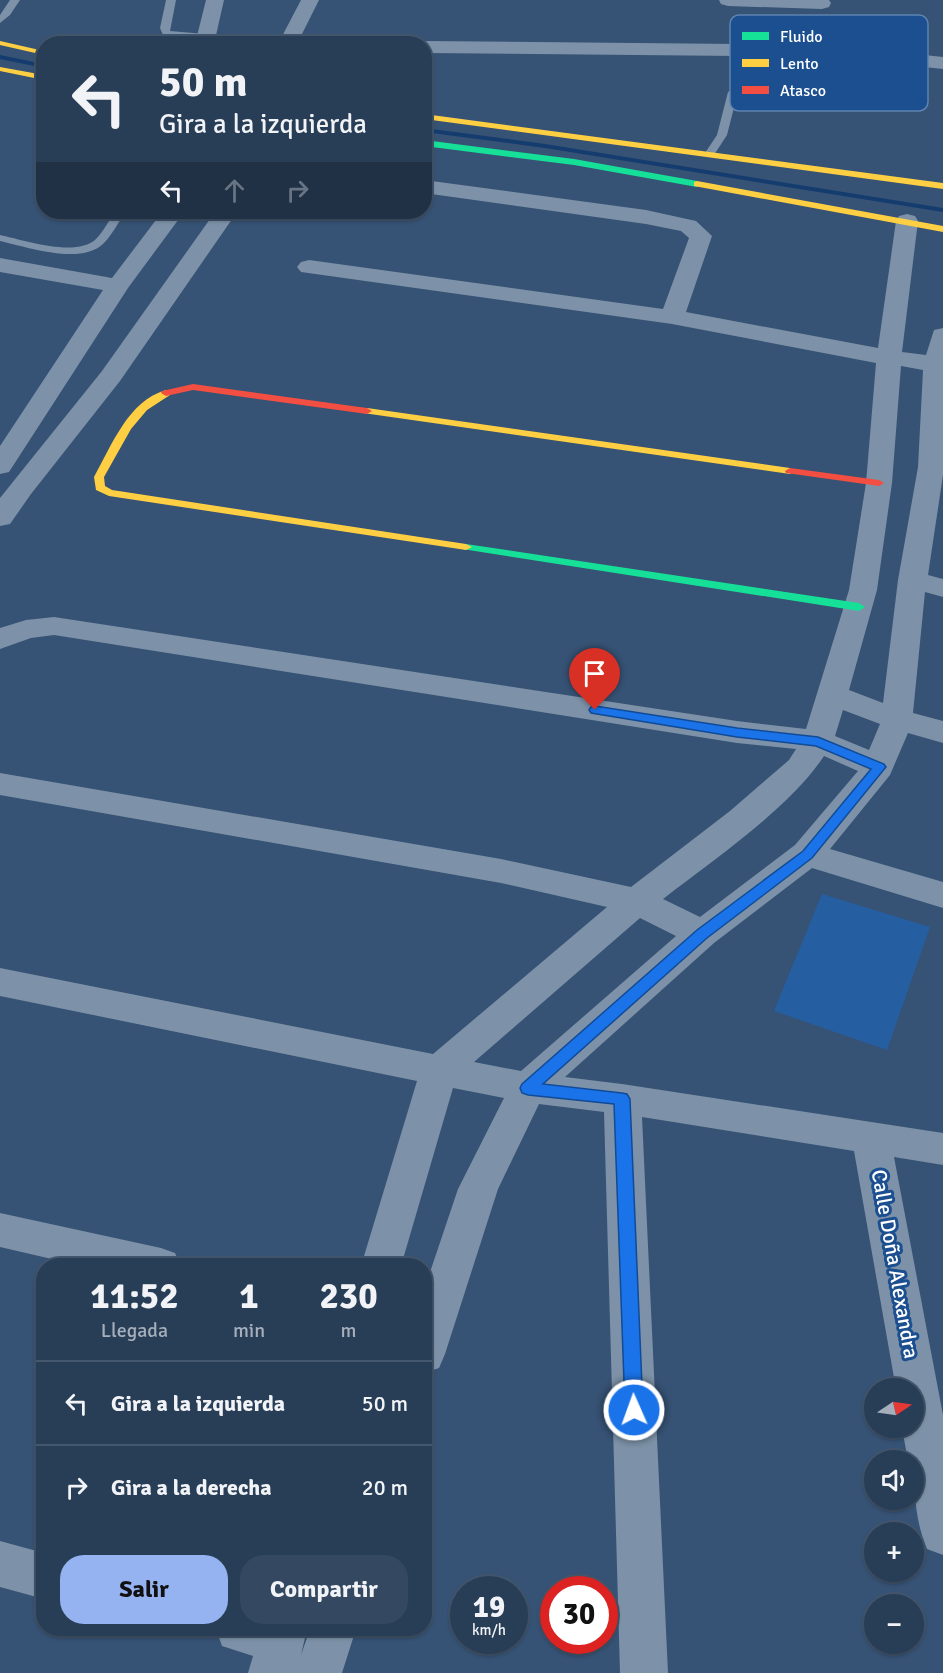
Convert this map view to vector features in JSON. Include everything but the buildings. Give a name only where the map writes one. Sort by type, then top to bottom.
[{"type":"street","points":[[205,36],[215,0]]},
{"type":"street","points":[[291,36],[310,0]]},
{"type":"street","points":[[728,0],[822,2]]},
{"type":"street","points":[[432,46],[730,38]]},
{"type":"street","points":[[0,43],[36,51]]},
{"type":"street","points":[[928,59],[943,63]]},
{"type":"street","points":[[0,69],[36,76]]},
{"type":"street","points":[[432,117],[943,186]]},
{"type":"street","points":[[432,144],[574,162],[943,229]]},
{"type":"street","points":[[432,187],[646,217],[688,226],[701,236],[672,316]]},
{"type":"street","points":[[0,466],[118,286],[168,219]]},
{"type":"street","points":[[0,518],[21,488],[111,376],[221,219]]},
{"type":"street","points":[[383,1258],[439,1071],[637,901],[742,819],[800,768],[818,741],[861,598],[879,483],[889,357],[907,221]]},
{"type":"street","points":[[0,265],[118,286]]},
{"type":"street","points":[[309,267],[672,316],[889,357],[940,350],[937,469],[922,588],[897,719],[879,767],[807,854],[702,934],[528,1088],[478,1189],[432,1330]]},
{"type":"street","points":[[879,483],[193,387],[170,391],[143,404],[99,477],[100,488],[109,494],[861,598],[922,588]]},
{"type":"street","points":[[0,639],[26,629],[54,626],[737,732],[818,741],[879,767]]},
{"type":"street","points":[[833,695],[897,719],[943,732]]},
{"type":"street","points":[[0,784],[501,871],[637,901],[702,934]]},
{"type":"street","points":[[807,854],[943,895]]},
{"type":"street","points":[[0,982],[528,1088],[622,1099],[943,1149]]},
{"type":"street","points":[[622,1099],[644,1673]]},
{"type":"street","name":"Calle Doña Alexandra","points":[[871,1137],[943,1533]]},
{"type":"street","points":[[0,1230],[125,1258]]},
{"type":"street","points":[[0,1564],[36,1574]]},
{"type":"street","points":[[318,1673],[331,1636]]},
{"type":"lane","points":[[0,20],[15,0]]},
{"type":"lane","points":[[171,0],[166,33],[182,36]]},
{"type":"lane","points":[[710,153],[722,135],[730,104]]},
{"type":"lane","points":[[0,238],[54,249],[79,250],[98,243],[115,219]]},
{"type":"shaded area","points":[[822,894],[930,927],[887,1050],[774,1011]]},
{"type":"waterway","points":[[0,57],[36,64]]},
{"type":"waterway","points":[[432,131],[545,146],[943,210]]},
{"type":"traffic: fast","points":[[432,144],[574,162],[697,184]]},
{"type":"traffic: fast","points":[[466,547],[859,607]]},
{"type":"traffic: slow","points":[[0,43],[36,51]]},
{"type":"traffic: slow","points":[[0,69],[36,76]]},
{"type":"traffic: slow","points":[[432,117],[943,186]]},
{"type":"traffic: slow","points":[[697,184],[943,229]]},
{"type":"traffic: slow","points":[[166,393],[143,407],[134,417],[99,477],[100,488],[109,493],[466,547]]},
{"type":"traffic: slow","points":[[367,411],[790,471]]},
{"type":"traffic: jam","points":[[166,393],[193,387],[367,411]]},
{"type":"traffic: jam","points":[[790,471],[879,483]]},
{"type":"route","points":[[595,710],[737,732],[818,741],[879,767],[807,854],[702,934],[528,1088],[622,1099],[634,1410]]}]
